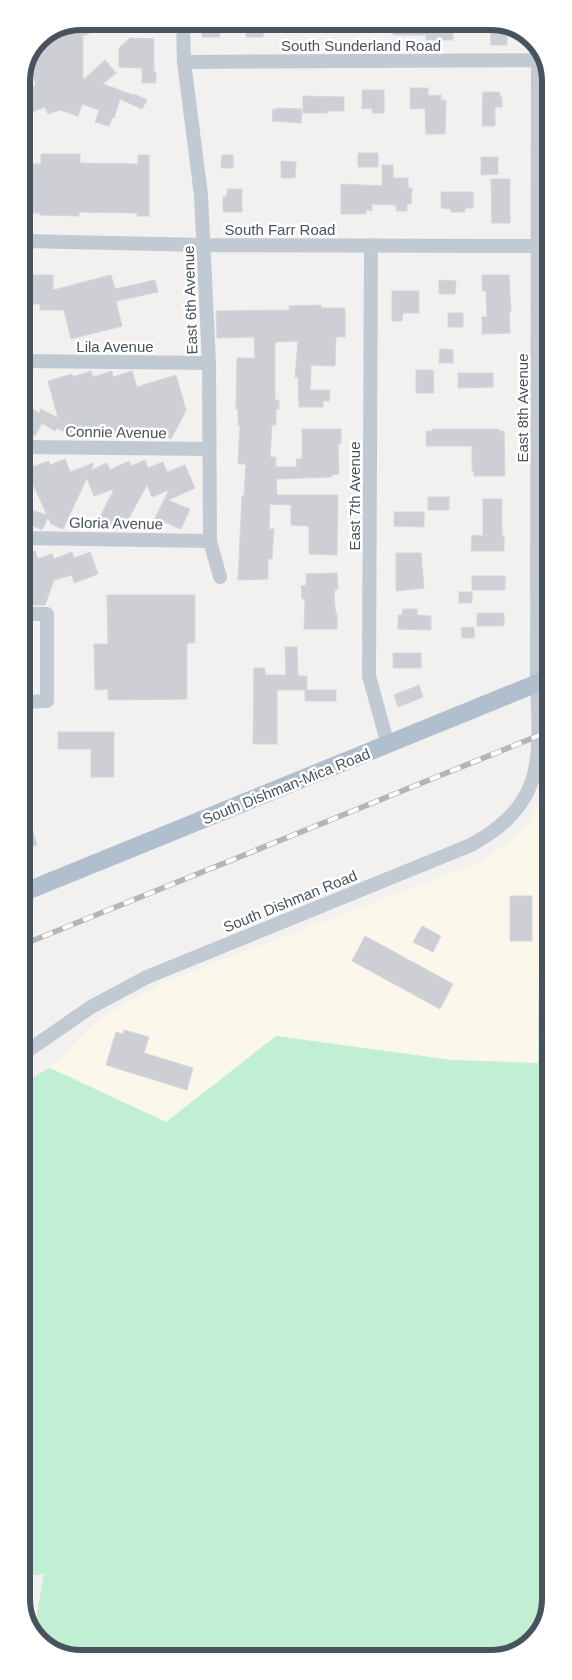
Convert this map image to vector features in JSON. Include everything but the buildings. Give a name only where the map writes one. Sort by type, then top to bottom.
[{"type":"main road","name":"South Dishman-Mica Road","points":[[30,890],[542,680]]},
{"type":"street","name":"East 6th Avenue","points":[[183,30],[184,62],[200,178],[204,244],[209,363],[210,541],[220,577]]},
{"type":"street","name":"South Sunderland Road","points":[[184,62],[534,55]]},
{"type":"street","name":"East 8th Avenue","points":[[538,63],[542,151]]},
{"type":"street","name":"South Farr Road","points":[[30,242],[542,247]]},
{"type":"street","name":"East 7th Avenue","points":[[370,246],[369,676],[388,745]]},
{"type":"street","name":"Lila Avenue","points":[[30,361],[209,363]]},
{"type":"street","name":"Connie Avenue","points":[[30,447],[209,449]]},
{"type":"street","name":"Gloria Avenue","points":[[30,538],[210,541]]},
{"type":"street","points":[[30,614],[47,614],[47,702],[30,702]]},
{"type":"street","name":"East 8th Avenue","points":[[542,694],[539,735],[542,760]]},
{"type":"street","name":"South Dishman Road","points":[[30,1049],[127,986],[164,969],[484,838],[505,822],[519,806],[542,770]]},
{"type":"shaded area","points":[[542,801],[542,964],[539,964],[539,1063],[452,1060],[276,1036],[166,1122],[50,1068],[101,1018],[164,982],[483,861],[522,832]]},
{"type":"green space","points":[[539,963],[542,963],[542,1605],[535,1624],[525,1637],[513,1645],[497,1650],[78,1650],[59,1645],[43,1633],[36,1622],[44,1574],[30,1575],[30,1079],[50,1068],[166,1122],[276,1036],[452,1060],[538,1063]]},
{"type":"railway","points":[[30,942],[542,734]]}]
